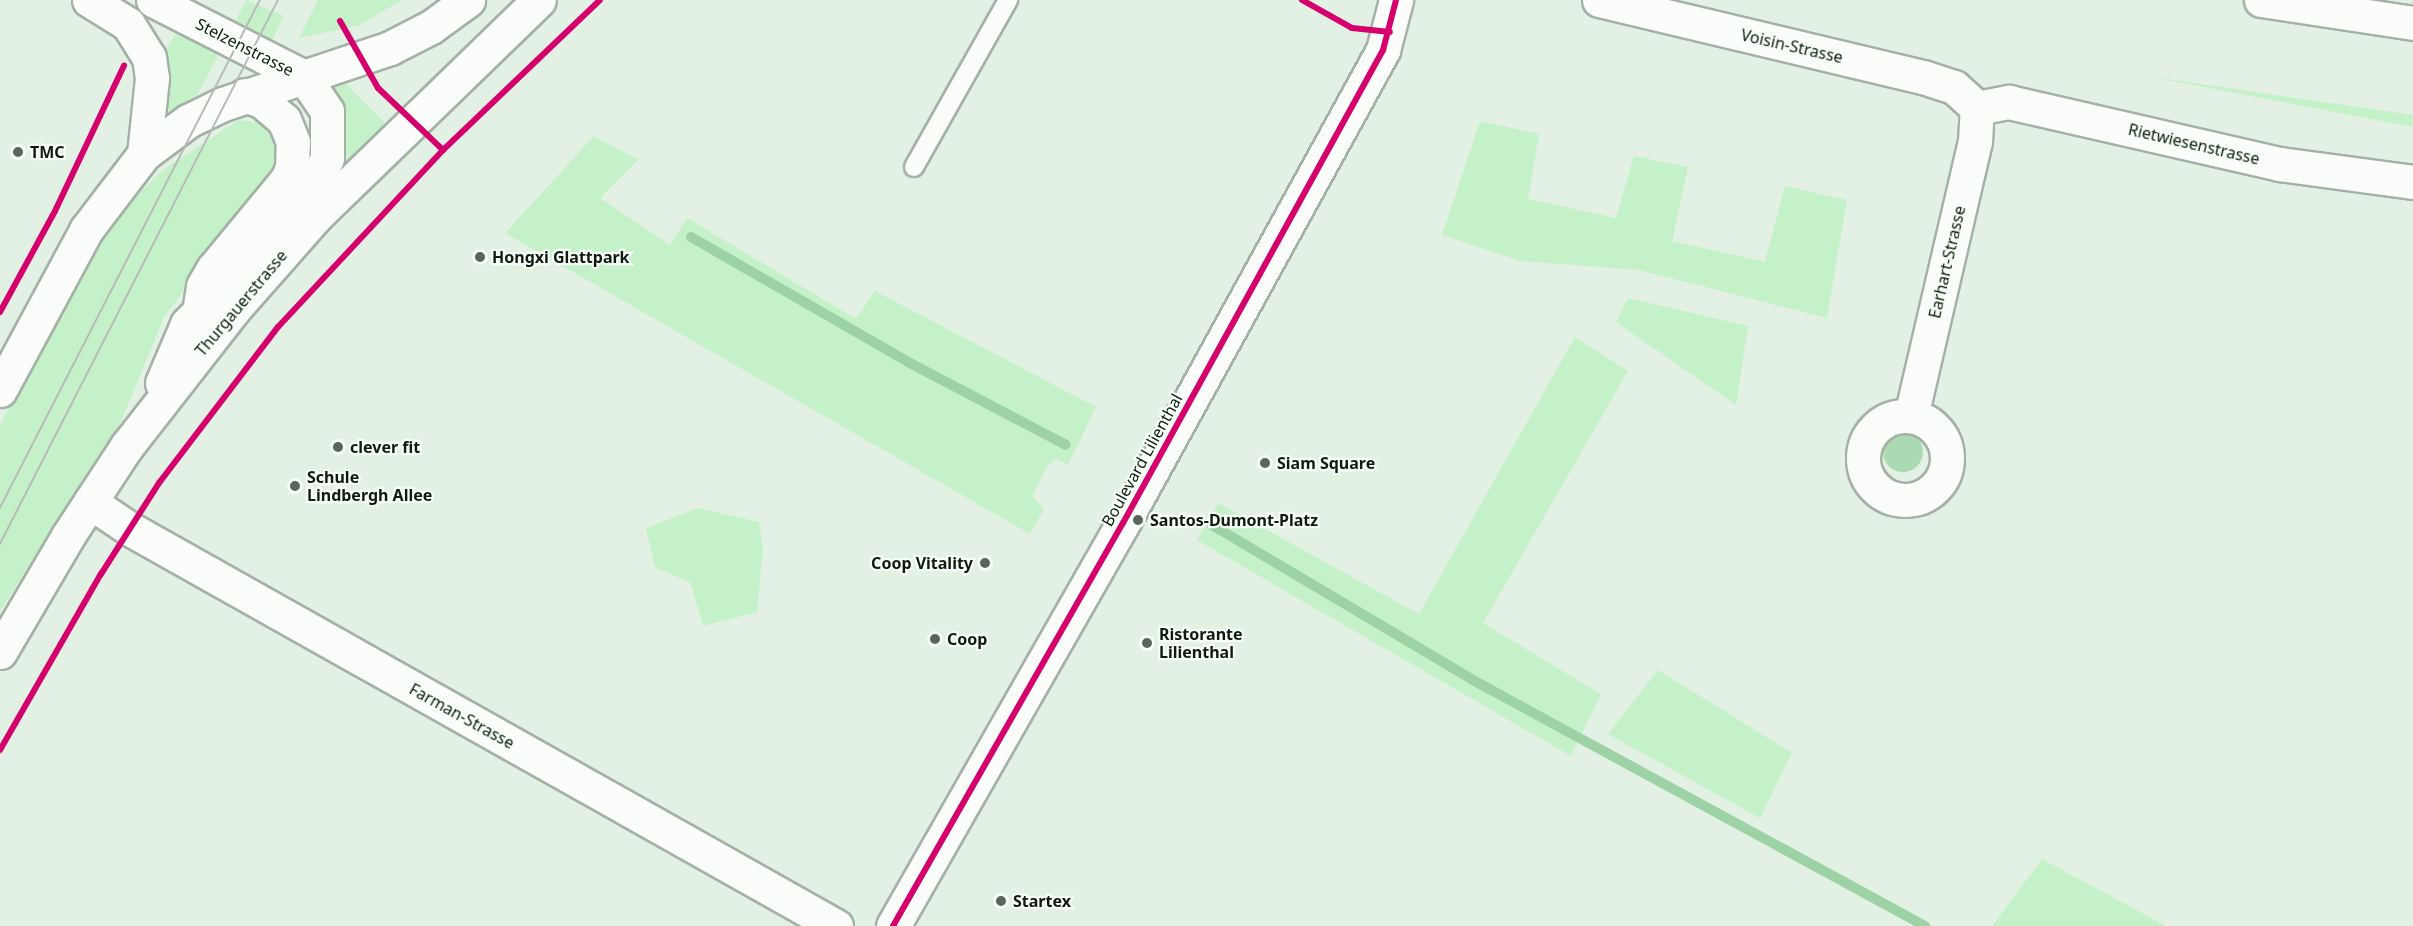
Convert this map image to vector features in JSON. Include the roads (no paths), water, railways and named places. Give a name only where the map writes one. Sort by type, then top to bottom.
[{"type":"main road","points":[[89,0],[128,24],[149,57],[152,78],[144,154]]},
{"type":"main road","name":"Stelzenstrasse","points":[[153,0],[304,77]]},
{"type":"main road","points":[[0,390],[86,230],[144,154],[188,121],[245,95],[304,77],[411,39],[468,0]]},
{"type":"main road","name":"Thurgauerstrasse","points":[[0,652],[90,502],[155,408],[234,309],[316,216],[539,0]]},
{"type":"main road","name":"Boulevard Lilienthal","points":[[893,926],[1123,523],[1383,50],[1396,0]]},
{"type":"main road","name":"Voisin-Strasse","points":[[1599,0],[1923,77],[1954,87],[1977,108]]},
{"type":"main road","points":[[2261,0],[2413,23]]},
{"type":"main road","name":"Thurgauerstrasse","points":[[155,408],[167,364],[187,324],[318,178],[327,158],[327,111],[304,77]]},
{"type":"main road","points":[[199,312],[203,286],[213,268],[288,178],[292,167],[290,130],[276,111],[245,95]]},
{"type":"main road","name":"Rietwiesenstrasse","points":[[1977,108],[2008,102],[2280,164],[2413,182]]},
{"type":"main road","name":"Earhart-Strasse","points":[[1911,416],[1975,142],[1977,108]]},
{"type":"main road","name":"Farman-Strasse","points":[[90,502],[130,529],[836,926]]},
{"type":"lane","points":[[915,166],[1008,0]]},
{"type":"waterway","points":[[691,237],[908,362],[1066,445]]},
{"type":"waterway","points":[[1212,525],[1471,679],[1925,926]]},
{"type":"tram line","points":[[0,508],[260,0]]},
{"type":"tram line","points":[[0,544],[278,0]]},
{"type":"place","name":"TMC","points":[[18,152]]},
{"type":"place","name":"Hongxi Glattpark","points":[[480,257]]},
{"type":"place","name":"clever fit","points":[[338,447]]},
{"type":"place","name":"Siam Square","points":[[1265,463]]},
{"type":"place","name":"Schule Lindbergh Allee","points":[[295,486]]},
{"type":"place","name":"Santos-Dumont-Platz","points":[[1138,520]]},
{"type":"place","name":"Coop Vitality","points":[[985,563]]},
{"type":"place","name":"Coop","points":[[935,639]]},
{"type":"place","name":"Ristorante Lilienthal","points":[[1147,643]]},
{"type":"place","name":"Startex","points":[[1001,901]]}]
